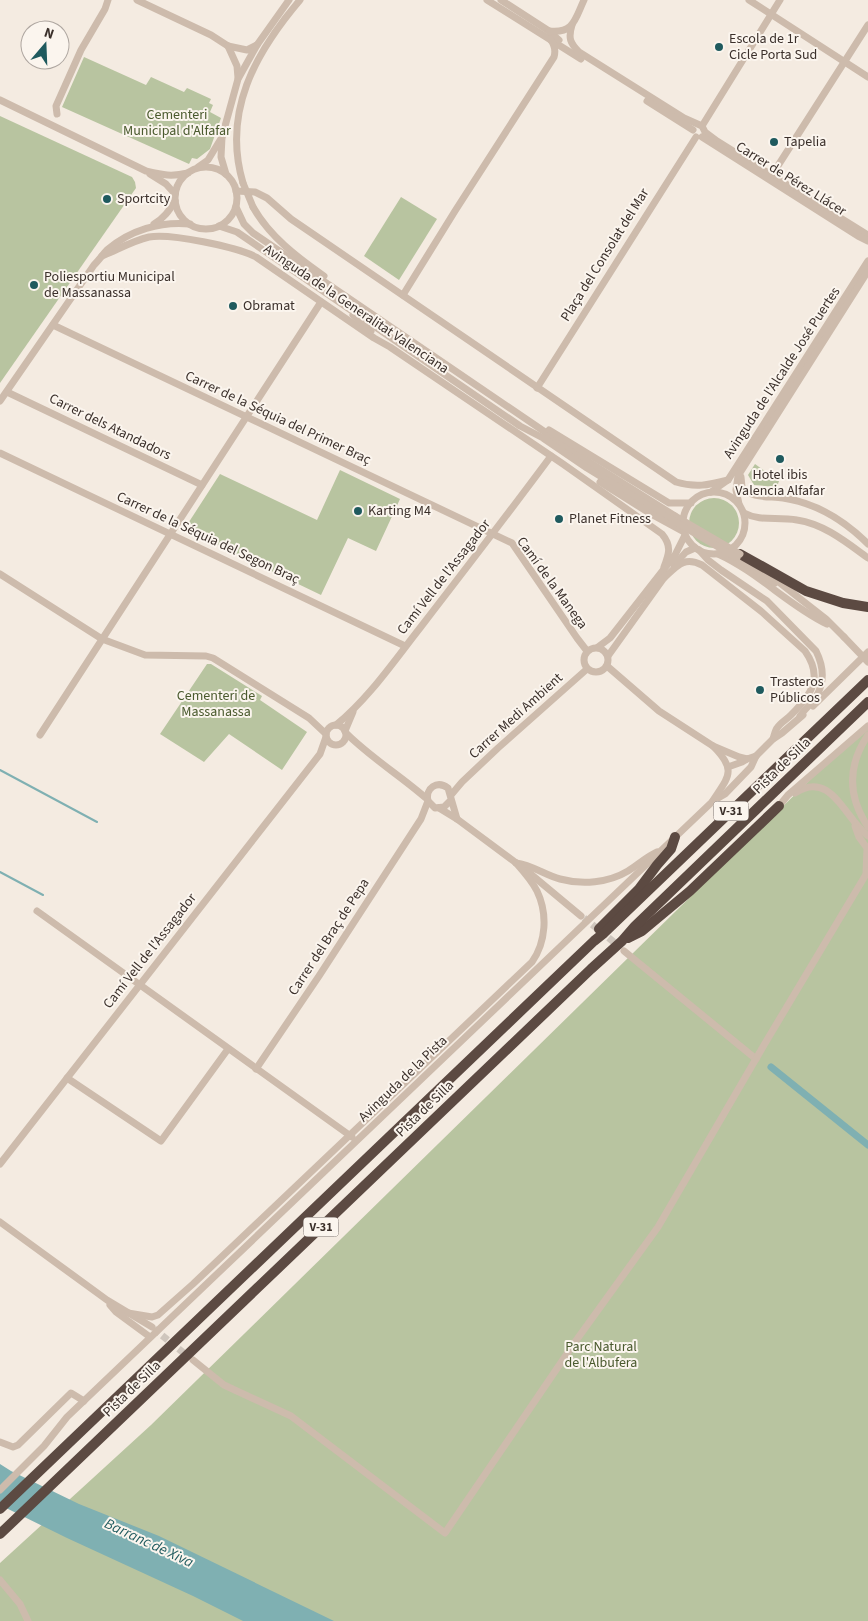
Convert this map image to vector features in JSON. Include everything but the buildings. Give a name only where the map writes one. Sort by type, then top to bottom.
[{"type":"highway","points":[[738,556],[806,591],[843,603],[868,607]]},
{"type":"highway","name":"Pista de Silla","points":[[1,1508],[868,680]]},
{"type":"highway","name":"Pista de Silla","points":[[0,1534],[583,975],[623,946],[635,926],[868,702]]},
{"type":"highway","points":[[623,946],[690,891],[779,806]]},
{"type":"highway","points":[[594,941],[600,927],[639,889],[671,849],[675,837]]},
{"type":"street","points":[[57,114],[56,106],[77,58],[105,9],[108,0]]},
{"type":"street","points":[[138,0],[211,35],[228,46],[247,50],[257,45]]},
{"type":"street","points":[[289,0],[257,45],[238,79],[222,137],[222,157],[226,174],[236,191],[236,207],[244,224],[252,233],[464,387],[567,460],[651,514]]},
{"type":"street","points":[[300,0],[280,24],[248,81],[237,120],[236,143],[239,169],[253,207],[278,240],[293,254],[326,278],[361,323],[390,347]]},
{"type":"street","points":[[487,0],[545,32],[561,32],[572,25]]},
{"type":"street","points":[[501,0],[545,32]]},
{"type":"street","points":[[579,52],[572,45],[569,34],[584,0]]},
{"type":"street","points":[[749,0],[868,77]]},
{"type":"street","name":"Plaça del Consolat del Mar","points":[[537,388],[780,0]]},
{"type":"street","points":[[772,175],[868,25]]},
{"type":"street","name":"Carrer de Pérez Llácer","points":[[545,32],[550,39],[699,131],[868,241]]},
{"type":"street","name":"Carrer de Pérez Llácer","points":[[545,32],[684,118],[699,131],[868,235]]},
{"type":"street","points":[[403,296],[554,57],[554,45],[550,39]]},
{"type":"street","points":[[228,46],[236,66],[238,79]]},
{"type":"street","points":[[3,102],[146,171],[166,184],[175,198],[180,214],[195,227],[207,229],[219,226],[231,217],[236,207]]},
{"type":"street","points":[[0,401],[107,250],[121,240],[163,218],[169,212],[181,180],[208,160],[222,137]]},
{"type":"street","points":[[146,171],[172,176],[206,167],[226,174]]},
{"type":"street","points":[[236,191],[255,192],[267,198],[291,219],[676,482],[703,486],[728,480]]},
{"type":"street","points":[[145,229],[171,222],[190,224]]},
{"type":"street","points":[[219,226],[237,232],[344,300],[468,380],[674,518]]},
{"type":"street","name":"Avinguda de la Generalitat Valenciana","points":[[102,256],[133,242],[156,236],[183,238],[248,253],[563,464]]},
{"type":"street","name":"Avinguda de l'Alcalde José Puertes","points":[[711,492],[728,480],[868,261]]},
{"type":"street","name":"Avinguda de l'Alcalde José Puertes","points":[[739,504],[736,490],[738,476],[868,271]]},
{"type":"street","points":[[40,735],[321,302]]},
{"type":"street","name":"Carrer de la Séquia del Primer Braç","points":[[53,325],[494,534]]},
{"type":"street","name":"Carrer dels Atandadors","points":[[7,392],[202,485]]},
{"type":"street","points":[[526,419],[556,434],[669,503],[691,503]]},
{"type":"street","points":[[520,426],[543,438],[587,468],[738,556],[803,599],[826,619],[868,662]]},
{"type":"street","name":"Carrer de la Séquia del Segon Braç","points":[[0,453],[405,646]]},
{"type":"street","name":"Camí Vell de l'Assagador","points":[[335,726],[353,711],[405,646],[494,534],[551,456]]},
{"type":"street","points":[[563,464],[685,533],[708,560],[767,602],[810,644],[820,660],[823,670],[822,681],[815,698],[800,716],[756,756],[751,767],[741,778],[725,794],[712,802]]},
{"type":"street","points":[[563,464],[662,534],[667,540],[670,552],[664,567]]},
{"type":"street","points":[[742,471],[742,487],[751,494],[788,499],[816,508],[844,522],[868,544]]},
{"type":"street","points":[[711,492],[719,492],[726,495],[739,504],[744,512],[746,522],[741,540],[727,552],[718,554],[708,554],[697,549],[686,552],[664,578],[608,656],[607,666],[603,670],[596,672],[587,668],[583,660],[587,651],[593,647],[598,647],[610,638],[664,567],[675,556],[685,533],[683,522],[685,512],[691,503],[696,498],[711,492]]},
{"type":"street","points":[[744,512],[756,518],[784,518],[810,523],[828,531],[868,558]]},
{"type":"street","name":"Camí de la Manega","points":[[494,534],[512,543],[576,638],[587,651]]},
{"type":"street","points":[[718,554],[739,565],[816,619],[827,624]]},
{"type":"street","points":[[738,556],[844,637]]},
{"type":"street","points":[[664,578],[684,562],[695,562],[702,565],[762,612],[805,651],[813,666],[813,686],[806,699],[776,729],[773,739]]},
{"type":"street","points":[[0,574],[102,639],[144,655],[206,656],[213,658],[309,718],[326,735],[329,742],[337,745],[360,747]]},
{"type":"street","points":[[730,576],[762,612]]},
{"type":"street","points":[[598,647],[604,650],[608,656]]},
{"type":"street","points":[[800,716],[807,713],[868,652]]},
{"type":"street","points":[[607,666],[659,711],[713,746],[723,756],[728,767],[756,756]]},
{"type":"street","name":"Carrer Medi Ambient","points":[[451,797],[462,782],[587,668]]},
{"type":"street","name":"Camí Vell de l'Assagador","points":[[346,732],[353,711]]},
{"type":"street","points":[[309,718],[342,727],[360,747],[411,785],[437,808],[458,820],[516,863],[581,916]]},
{"type":"street","points":[[326,735],[328,729],[335,726]]},
{"type":"street","points":[[779,806],[788,795],[868,726]]},
{"type":"street","points":[[337,745],[345,740],[346,732]]},
{"type":"street","name":"Camí Vell de l'Assagador","points":[[0,1164],[320,754],[326,735]]},
{"type":"street","points":[[868,735],[856,758],[852,782],[856,806],[868,827]]},
{"type":"street","name":"Camí Vell de l'Assagador","points":[[320,754],[337,745]]},
{"type":"street","points":[[713,746],[747,759]]},
{"type":"street","name":"Avinguda de la Pista","points":[[0,1490],[44,1446],[84,1401],[712,802],[725,781],[728,767]]},
{"type":"street","name":"Carrer Medi Ambient","points":[[445,786],[462,782]]},
{"type":"street","points":[[411,785],[430,788],[438,784],[445,786],[451,797],[458,820]]},
{"type":"street","points":[[779,806],[800,790],[818,787],[829,791],[855,824],[868,836]]},
{"type":"street","points":[[428,800],[430,788]]},
{"type":"street","points":[[437,808],[448,804],[451,797]]},
{"type":"street","name":"Carrer del Braç de Pepa","points":[[256,1069],[421,819],[428,800]]},
{"type":"street","name":"Carrer del Braç de Pepa","points":[[421,819],[437,808]]},
{"type":"street","points":[[193,1360],[224,1385],[291,1416],[445,1533],[575,1342],[658,1227],[867,873],[867,848],[859,838],[855,824]]},
{"type":"street","points":[[516,863],[525,864],[548,876],[566,881],[586,883],[616,877],[658,852]]},
{"type":"street","name":"Avinguda de la Pista","points":[[128,1313],[152,1317],[158,1315],[228,1251],[532,962],[542,943],[544,916],[542,904],[532,882],[516,863]]},
{"type":"street","points":[[38,911],[357,1141]]},
{"type":"street","points":[[623,946],[756,1059]]},
{"type":"street","points":[[67,1078],[161,1141],[228,1049]]},
{"type":"street","points":[[0,1222],[107,1300],[152,1327]]},
{"type":"street","points":[[234,1257],[246,1234]]},
{"type":"street","points":[[228,1251],[252,1240]]},
{"type":"street","points":[[188,1301],[193,1284]]},
{"type":"street","points":[[107,1300],[116,1312],[150,1338]]},
{"type":"street","points":[[0,1442],[12,1446],[18,1445],[71,1393],[84,1401]]},
{"type":"street","points":[[0,1580],[20,1604],[28,1621]]},
{"type":"green space","name":"Cementeri Municipal d'Alfafar","points":[[84,57],[146,85],[151,77],[184,92],[187,88],[211,99],[209,103],[213,105],[210,112],[221,118],[210,149],[197,159],[192,158],[189,164],[62,107]]},
{"type":"green space","name":"Poliesportiu Municipal de Massanassa","points":[[0,116],[132,177],[136,188],[0,383]]},
{"type":"green space","points":[[401,197],[437,219],[399,280],[364,256]]},
{"type":"green space","points":[[755,464],[779,481],[777,487],[754,485],[748,475]]},
{"type":"green space","points":[[340,470],[400,499],[376,551],[348,538],[321,595],[188,531],[187,525],[220,474],[317,520]]},
{"type":"green space","points":[[709,498],[719,498],[732,505],[739,518],[739,528],[732,541],[719,548],[709,548],[700,544],[693,537],[689,528],[689,518],[693,509],[700,502]]},
{"type":"green space","name":"Cementeri de Massanassa","points":[[207,664],[211,664],[262,696],[260,700],[307,732],[282,770],[229,734],[204,762],[160,734]]},
{"type":"green space","name":"Parc Natural de l'Albufera","points":[[868,723],[868,1621],[0,1621],[0,1563],[151,1425]]},
{"type":"water","name":"Barranc de Xiva","points":[[0,1464],[79,1504],[159,1536],[334,1621],[243,1621],[0,1505]]},
{"type":"waterway","points":[[0,770],[97,822]]},
{"type":"waterway","points":[[0,872],[43,895]]},
{"type":"waterway","points":[[771,1067],[868,1145]]},
{"type":"tunnel","points":[[584,918],[620,947]]},
{"type":"tunnel","points":[[154,1329],[190,1358]]},
{"type":"place","name":"Escola de 1r Cicle Porta Sud","points":[[719,47]]},
{"type":"place","name":"Tapelia","points":[[774,142]]},
{"type":"place","name":"Sportcity","points":[[107,199]]},
{"type":"place","name":"Poliesportiu Municipal de Massanassa","points":[[34,285]]},
{"type":"place","name":"Obramat","points":[[233,306]]},
{"type":"place","name":"Hotel ibis Valencia Alfafar","points":[[780,459]]},
{"type":"place","name":"Karting M4","points":[[358,511]]},
{"type":"place","name":"Planet Fitness","points":[[559,519]]},
{"type":"place","name":"Trasteros Públicos","points":[[760,690]]}]
